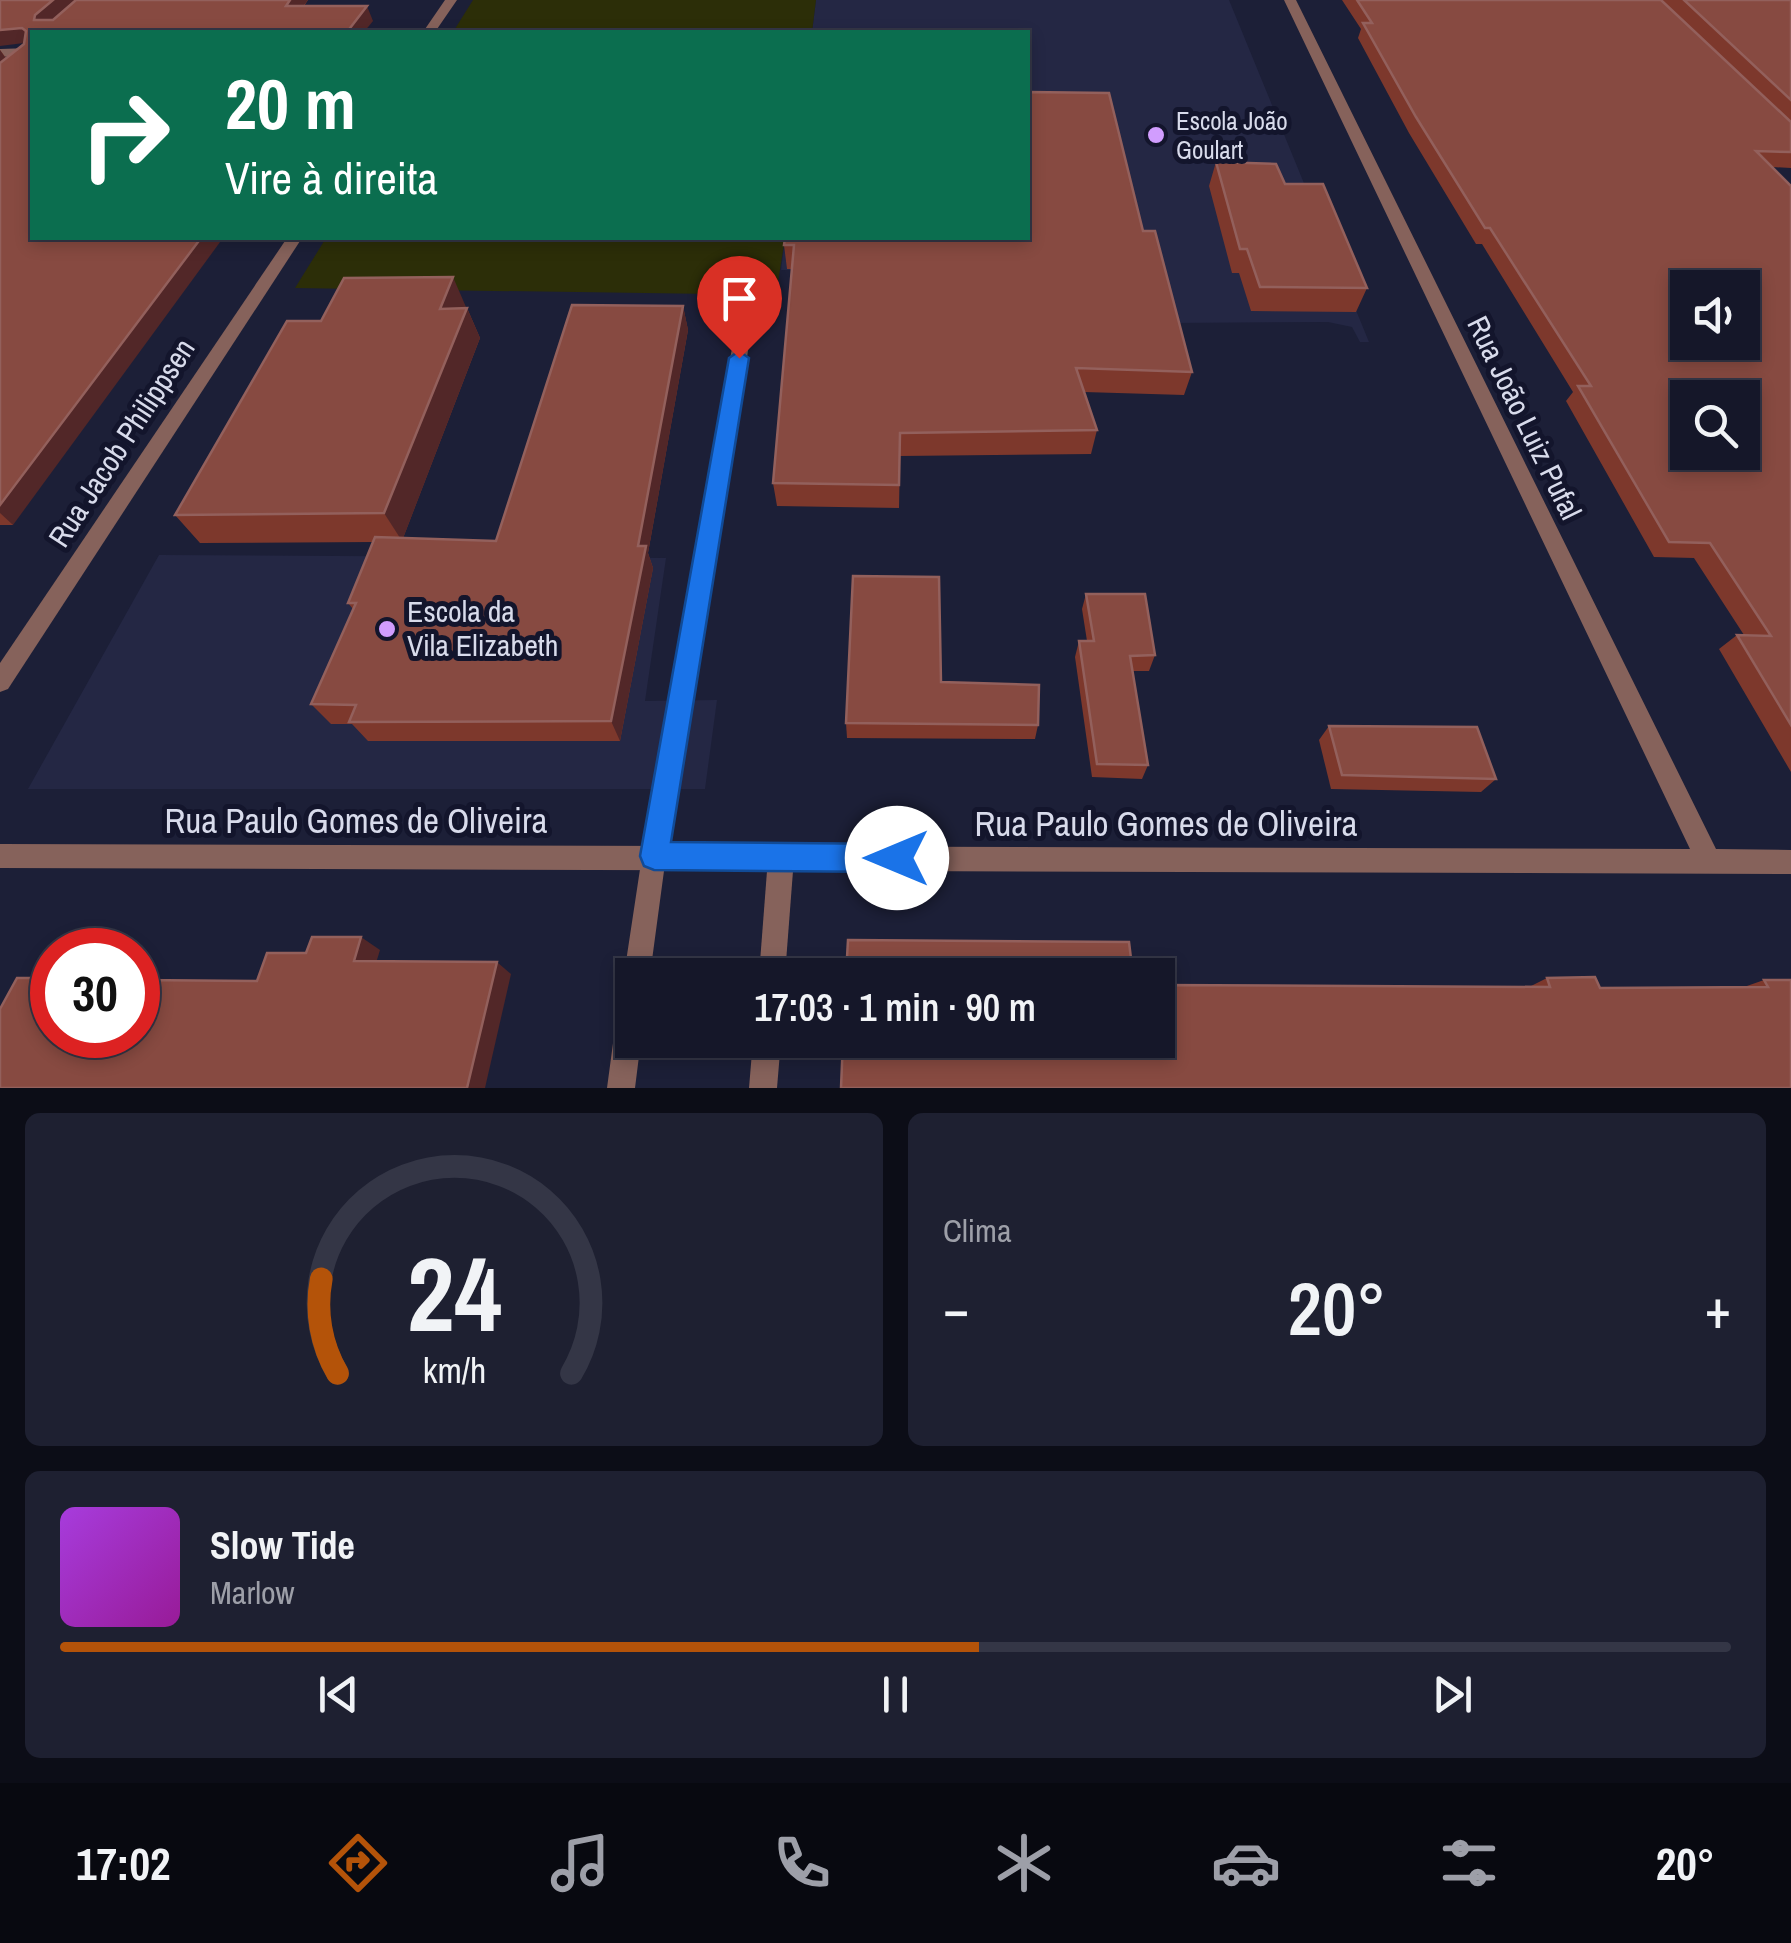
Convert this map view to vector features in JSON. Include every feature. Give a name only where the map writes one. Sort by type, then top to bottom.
[{"type":"street","points":[[430,30],[451,0]]},
{"type":"street","name":"Rua João Luiz Pufal","points":[[1290,0],[1708,860]]},
{"type":"street","points":[[0,53],[30,51]]},
{"type":"street","points":[[10,70],[30,52]]},
{"type":"street","name":"Rua Jacob Philippsen","points":[[0,682],[293,240]]},
{"type":"street","points":[[639,958],[746,320]]},
{"type":"street","name":"Rua Paulo Gomes de Oliveira","points":[[0,856],[1791,862]]},
{"type":"street","points":[[773,958],[781,858]]},
{"type":"street","points":[[620,1088],[624,1058]]},
{"type":"street","points":[[763,1088],[766,1058]]},
{"type":"shaded area","name":"Escola João Goulart","points":[[816,0],[1229,0],[1369,342],[1360,342],[1352,327],[1328,322],[1165,323],[938,272],[781,270],[785,240],[1030,240],[1030,30],[812,30]]},
{"type":"shaded area","name":"Escola da Vila Elizabeth","points":[[159,555],[666,558],[645,701],[717,700],[705,789],[28,789]]},
{"type":"green space","points":[[473,0],[816,0],[812,30],[454,30]]},
{"type":"green space","points":[[325,240],[785,240],[776,295],[295,288]]},
{"type":"building","points":[[0,0],[53,0],[34,20],[53,20],[76,0],[290,0],[286,6],[367,6],[349,30],[30,30],[30,240],[199,240],[0,505],[0,63],[24,44],[26,31],[0,30]]},
{"type":"building","points":[[1357,0],[1661,0],[1791,122],[1791,152],[1756,151],[1791,186],[1791,725],[1737,635],[1771,636],[1710,543],[1669,542],[1578,386],[1591,386],[1490,228],[1485,228],[1363,23],[1372,23]]},
{"type":"building","points":[[1684,0],[1791,0],[1791,100]]},
{"type":"building","points":[[1030,92],[1109,93],[1143,231],[1155,231],[1192,372],[1076,368],[1097,430],[900,433],[899,485],[773,483],[794,245],[784,245],[785,240],[1030,240]]},
{"type":"building","points":[[1216,162],[1276,164],[1285,184],[1323,184],[1367,288],[1260,287],[1247,249],[1240,249]]},
{"type":"building","points":[[453,277],[440,309],[467,308],[384,513],[175,515],[287,321],[321,321],[344,278]]},
{"type":"building","points":[[572,305],[683,306],[638,546],[646,546],[611,721],[349,722],[356,705],[311,704],[356,603],[348,603],[375,537],[496,541]]},
{"type":"building","points":[[853,576],[939,577],[941,682],[1039,685],[1038,725],[846,723]]},
{"type":"building","points":[[1086,594],[1145,594],[1155,655],[1130,656],[1148,765],[1097,764],[1079,641],[1094,641]]},
{"type":"building","points":[[1329,726],[1477,727],[1496,779],[1342,775]]},
{"type":"building","points":[[312,937],[361,937],[354,961],[497,962],[467,1088],[0,1088],[0,1009],[17,978],[30,978],[30,1058],[160,1058],[160,980],[257,981],[267,953],[306,953]]},
{"type":"building","points":[[848,940],[1129,942],[1131,958],[847,958]]},
{"type":"building","points":[[1595,977],[1600,988],[1768,987],[1764,980],[1791,980],[1791,1088],[841,1088],[842,1058],[1175,1058],[1175,985],[1550,987],[1547,978]]},
{"type":"place","name":"Escola João Goulart","points":[[1156,135]]},
{"type":"place","name":"Escola da Vila Elizabeth","points":[[387,629]]},
{"type":"route","points":[[739,358],[654,856],[897,858]]}]
